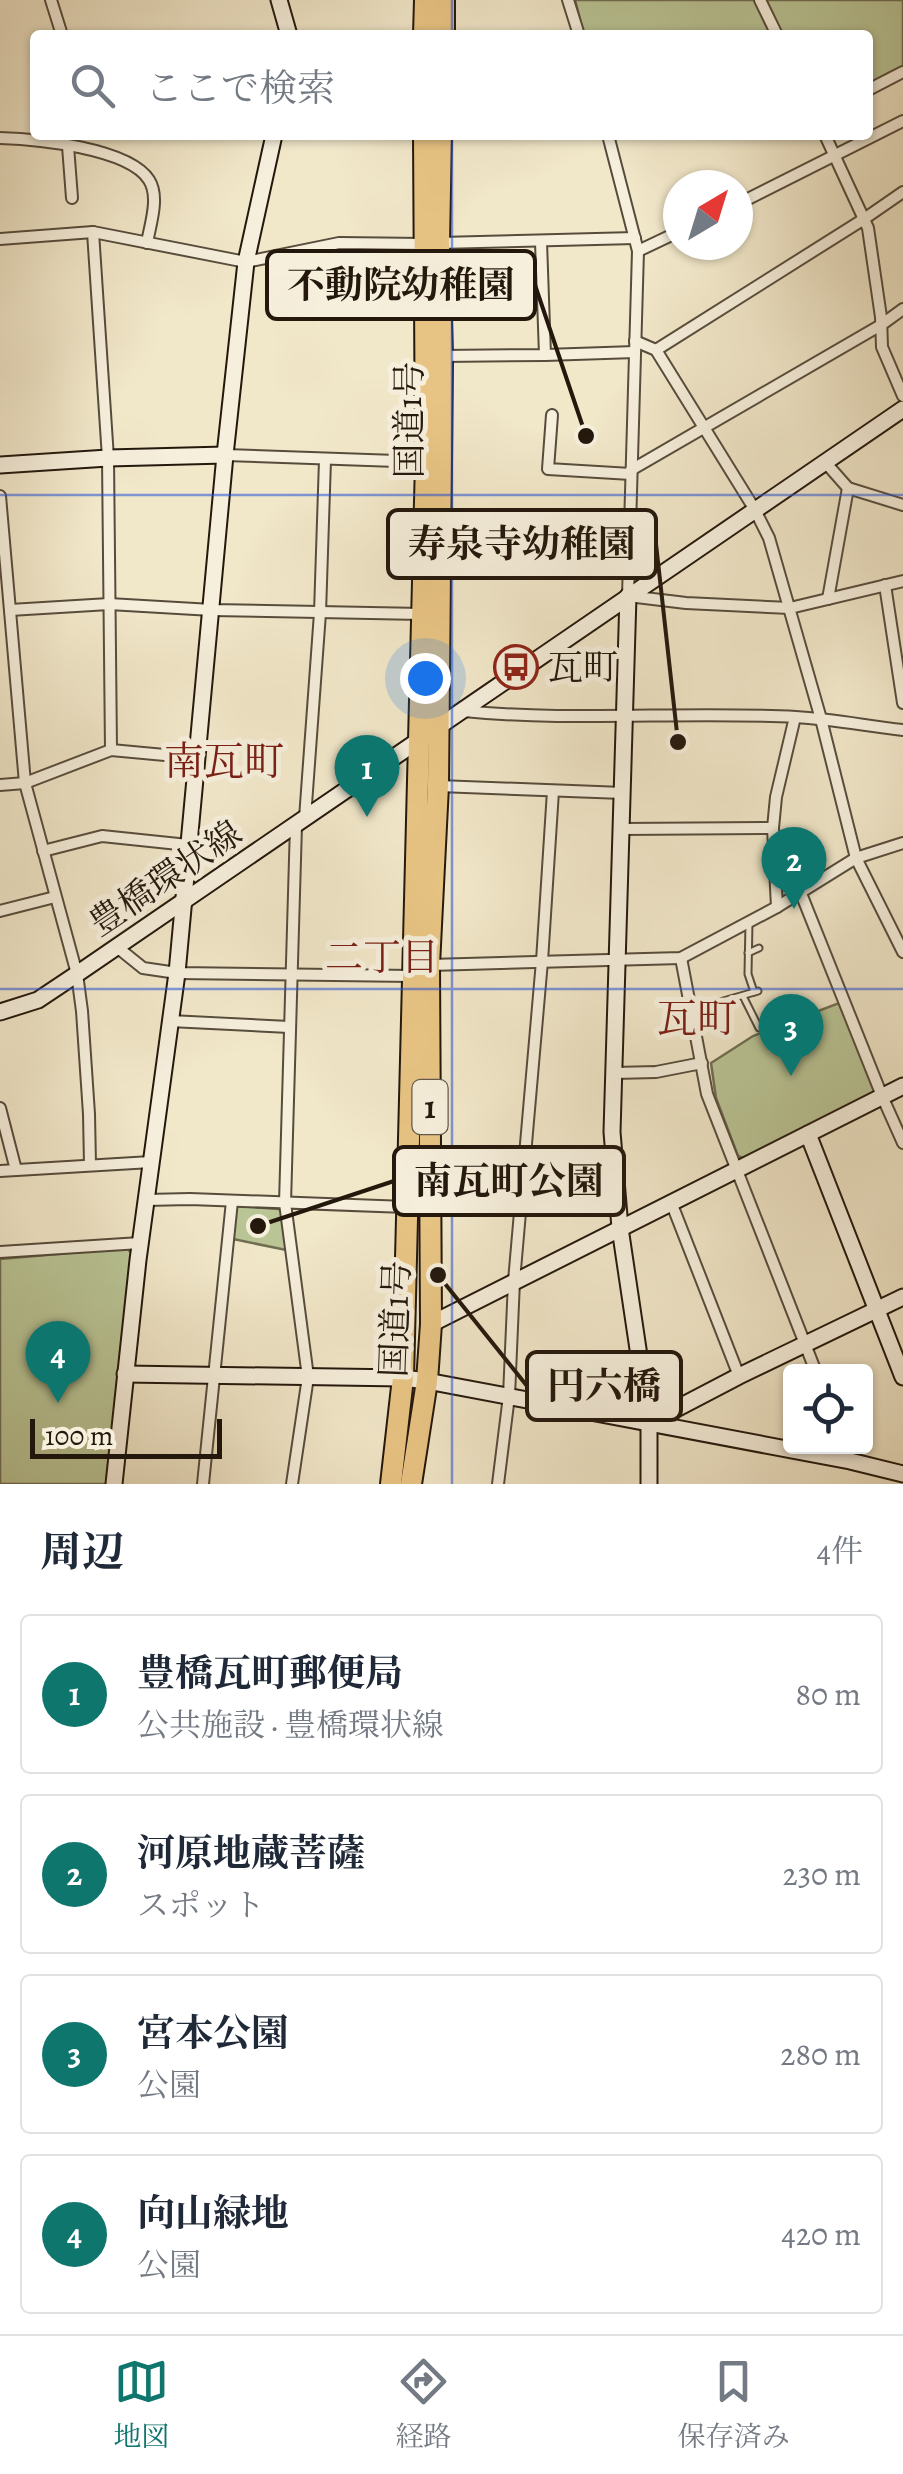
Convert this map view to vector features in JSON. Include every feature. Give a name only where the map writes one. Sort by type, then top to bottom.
[{"type":"highway","points":[[424,30],[425,0]]},
{"type":"highway","points":[[444,0],[444,30]]},
{"type":"highway","name":"国道1号","points":[[390,1484],[403,1378],[406,1207],[438,786],[442,356],[424,140]]},
{"type":"highway","name":"国道1号","points":[[411,1484],[427,1381],[431,1324],[421,971],[420,741],[432,243],[441,140]]},
{"type":"street","points":[[53,0],[61,30]]},
{"type":"street","points":[[280,0],[287,30]]},
{"type":"street","points":[[568,0],[577,30]]},
{"type":"street","points":[[760,0],[775,30]]},
{"type":"street","points":[[873,87],[903,72]]},
{"type":"street","points":[[873,135],[903,120]]},
{"type":"street","points":[[0,138],[98,150],[134,166],[150,181],[154,196],[148,243]]},
{"type":"street","points":[[95,140],[98,150]]},
{"type":"street","points":[[114,1484],[140,1242],[176,973],[246,262],[273,140]]},
{"type":"street","points":[[609,140],[638,251],[612,1132],[620,1228],[649,1424],[649,1484]]},
{"type":"street","points":[[827,140],[868,228],[882,347],[903,396]]},
{"type":"street","points":[[753,196],[862,140]]},
{"type":"street","points":[[68,146],[72,198]]},
{"type":"street","points":[[442,356],[545,355],[635,346],[656,350],[903,192]]},
{"type":"street","points":[[0,239],[93,232],[246,262],[339,242],[635,238]]},
{"type":"street","points":[[93,232],[108,458],[111,750]]},
{"type":"street","points":[[638,251],[663,239]]},
{"type":"street","points":[[541,242],[545,355]]},
{"type":"street","points":[[552,415],[548,469],[631,472],[903,309]]},
{"type":"street","points":[[656,350],[769,538],[856,858],[903,952]]},
{"type":"street","name":"豊橋環状線","points":[[0,1012],[38,1000],[77,974],[903,409]]},
{"type":"street","points":[[0,465],[225,455],[426,462]]},
{"type":"street","points":[[292,1484],[308,1377],[285,1203],[291,974],[320,613],[325,460]]},
{"type":"street","points":[[825,462],[848,488],[903,505]]},
{"type":"street","points":[[828,599],[848,488]]},
{"type":"street","points":[[0,496],[25,783],[77,974],[90,1165]]},
{"type":"street","points":[[628,596],[790,608],[903,581]]},
{"type":"street","points":[[885,585],[903,702]]},
{"type":"street","points":[[10,610],[108,604],[422,614]]},
{"type":"street","points":[[464,710],[494,714],[795,717],[903,730]]},
{"type":"street","points":[[776,907],[772,828],[795,717]]},
{"type":"street","points":[[0,785],[25,783],[111,750],[197,758]]},
{"type":"street","points":[[438,786],[622,793]]},
{"type":"street","points":[[498,1484],[509,1396],[514,1280],[542,961],[552,791]]},
{"type":"street","points":[[622,829],[772,828]]},
{"type":"street","points":[[43,851],[102,836],[188,845]]},
{"type":"street","points":[[117,947],[144,968],[176,973],[421,971],[542,961],[680,958],[776,907],[856,858],[903,843]]},
{"type":"street","points":[[800,891],[903,1142]]},
{"type":"street","points":[[0,910],[56,896]]},
{"type":"street","points":[[680,958],[707,1094],[813,1364]]},
{"type":"street","points":[[170,1021],[290,1028]]},
{"type":"street","points":[[614,1073],[656,1072],[702,1063]]},
{"type":"street","points":[[431,1324],[903,1086]]},
{"type":"street","points":[[0,1108],[16,1170]]},
{"type":"street","points":[[808,1134],[903,1376]]},
{"type":"street","points":[[0,1171],[151,1162]]},
{"type":"street","points":[[146,1200],[406,1207]]},
{"type":"street","points":[[204,1484],[232,1201]]},
{"type":"street","points":[[671,1202],[739,1376]]},
{"type":"street","points":[[0,1252],[140,1242]]},
{"type":"street","points":[[649,1424],[903,1297]]},
{"type":"street","points":[[125,1374],[403,1378],[649,1424],[783,1444]]},
{"type":"street","points":[[847,1454],[903,1474]]},
{"type":"lane","points":[[692,1010],[756,992],[748,974],[749,922]]},
{"type":"lane","points":[[748,953],[758,948]]},
{"type":"lane","points":[[743,996],[758,1028]]},
{"type":"lane","points":[[714,1004],[716,1015]]},
{"type":"green space","points":[[575,0],[903,0],[903,68],[873,83],[873,30],[583,30]]},
{"type":"green space","points":[[839,1003],[874,1093],[745,1159],[738,1156],[716,1098],[711,1063],[753,1036]]},
{"type":"green space","points":[[237,1206],[279,1209],[286,1250],[233,1239]]},
{"type":"green space","points":[[127,1248],[132,1254],[106,1484],[0,1484],[0,1259]]},
{"type":"place","name":"不動院幼稚園","points":[[586,436]]},
{"type":"place","name":"瓦町","points":[[516,667]]},
{"type":"place","name":"寿泉寺幼稚園","points":[[678,742]]},
{"type":"place","name":"豊橋瓦町郵便局","points":[[367,817]]},
{"type":"place","name":"河原地蔵菩薩","points":[[794,909]]},
{"type":"place","name":"宮本公園","points":[[791,1076]]},
{"type":"place","name":"南瓦町公園","points":[[258,1226]]},
{"type":"place","name":"円六橋","points":[[438,1275]]},
{"type":"place","name":"向山緑地","points":[[58,1403]]},
{"type":"district","name":"南瓦町","points":[[224,761]]},
{"type":"district","name":"二丁目","points":[[382,957]]},
{"type":"district","name":"瓦町","points":[[697,1018]]}]
